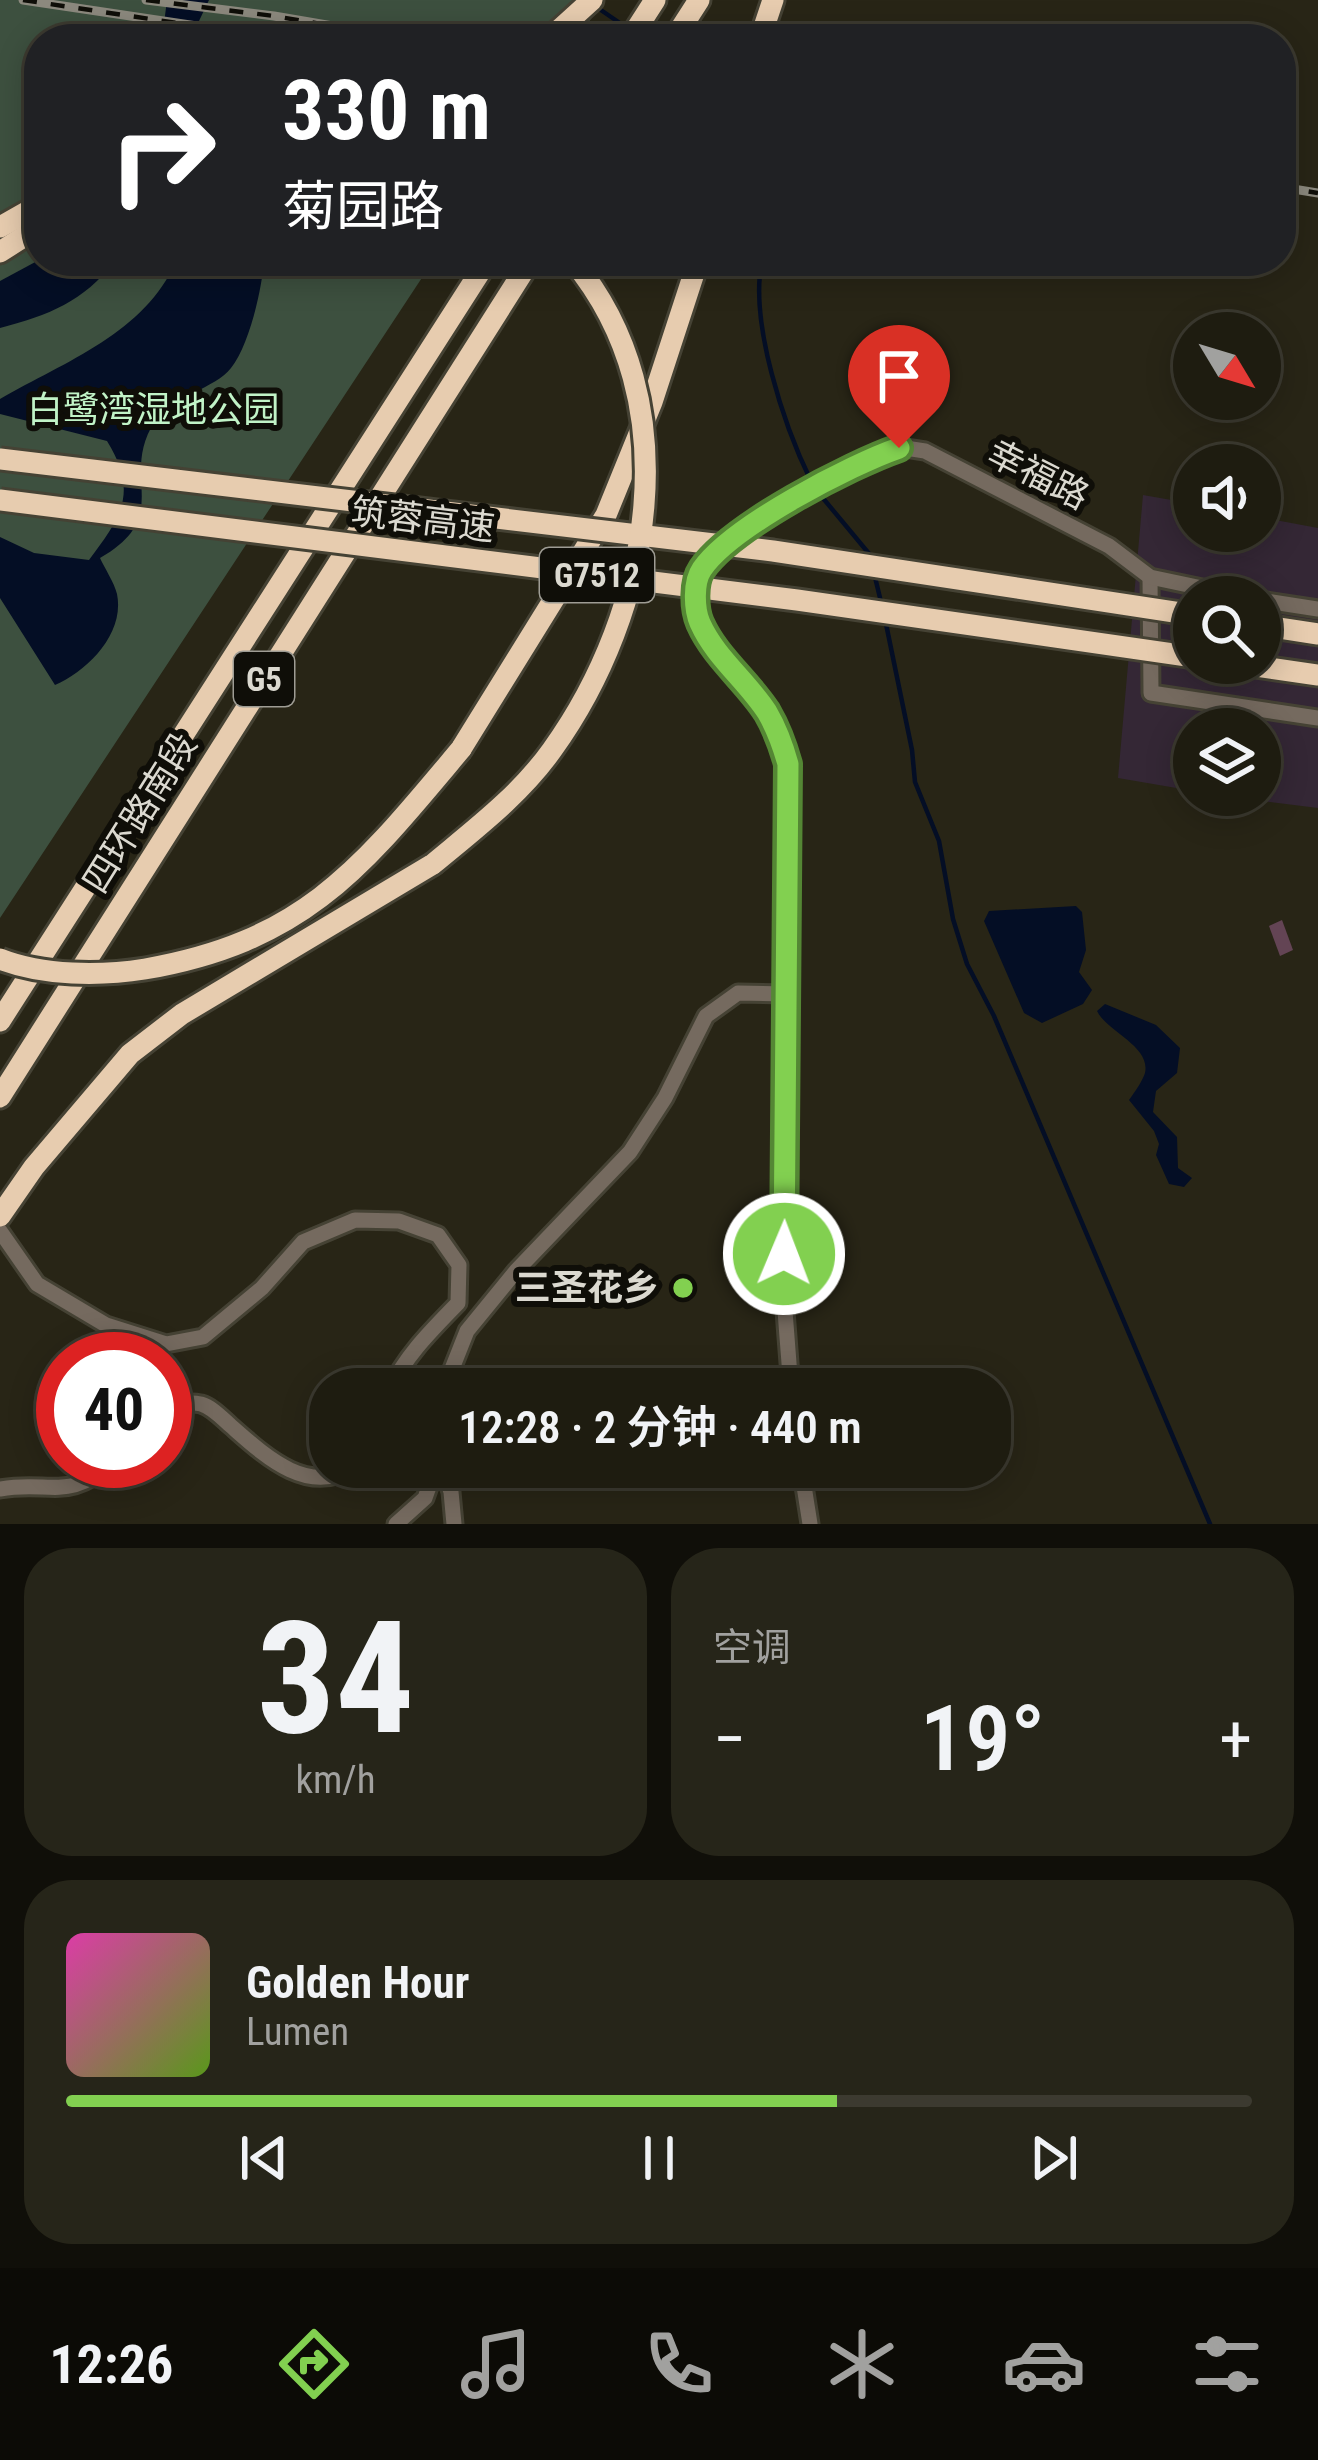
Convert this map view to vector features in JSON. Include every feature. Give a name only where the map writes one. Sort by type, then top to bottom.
[{"type":"highway","points":[[566,24],[592,0]]},
{"type":"highway","name":"四环路南段","points":[[0,1021],[477,276]]},
{"type":"highway","name":"四环路南段","points":[[0,1097],[520,276]]},
{"type":"highway","points":[[0,1216],[34,1167],[130,1054],[182,1014],[433,864],[505,803],[551,752],[578,708],[630,592],[645,526],[645,448],[632,375],[607,315],[582,276]]},
{"type":"highway","points":[[0,958],[15,965],[109,975],[195,960],[256,939],[318,902],[378,848],[461,749],[606,515],[652,402],[693,276]]},
{"type":"highway","name":"筑蓉高速","points":[[0,459],[773,551],[1173,612]]},
{"type":"highway","name":"筑蓉高速","points":[[0,500],[796,600],[1173,654]]},
{"type":"highway","points":[[1281,628],[1318,634]]},
{"type":"highway","points":[[1281,670],[1318,675]]},
{"type":"street","name":"幸福路","points":[[789,1368],[784,1298],[788,764],[766,711],[698,619],[696,594],[702,569],[720,550],[803,492],[899,448],[925,451],[1109,546],[1150,577],[1173,582]]},
{"type":"street","points":[[1150,577],[1151,693],[1318,718]]},
{"type":"street","points":[[1281,603],[1318,609]]},
{"type":"street","points":[[452,1368],[466,1331],[515,1271],[630,1152],[665,1098],[706,1016],[738,993],[787,994]]},
{"type":"street","points":[[0,1231],[37,1284],[106,1325],[166,1344],[203,1337],[262,1288],[303,1242],[355,1220],[399,1221],[438,1235],[459,1265],[458,1303],[403,1368]]},
{"type":"street","points":[[192,1404],[206,1405],[274,1463],[309,1475]]},
{"type":"street","points":[[0,1489],[74,1488]]},
{"type":"street","points":[[396,1524],[430,1488]]},
{"type":"street","points":[[449,1488],[454,1524]]},
{"type":"street","points":[[804,1488],[809,1524]]},
{"type":"shaded area","points":[[1143,495],[1173,500],[1173,552],[1281,552],[1281,521],[1318,528],[1318,808],[1281,803],[1281,708],[1173,708],[1173,787],[1118,778]]},
{"type":"green space","name":"白鹭湾湿地公园","points":[[0,0],[603,0],[588,24],[24,24],[24,276],[423,276],[0,918]]},
{"type":"water","points":[[167,0],[209,0],[198,24],[164,24]]},
{"type":"water","points":[[24,268],[24,276],[102,276],[64,305],[0,328],[0,281]]},
{"type":"water","points":[[168,276],[262,276],[254,317],[231,368],[155,421],[141,460],[141,511],[135,526],[100,558],[117,594],[115,623],[91,661],[55,685],[0,598],[0,537],[34,553],[89,560],[117,517],[124,490],[122,475],[107,441],[0,414],[0,399],[101,343],[145,308]]},
{"type":"water","points":[[1076,906],[1082,912],[1086,950],[1079,972],[1092,990],[1083,1004],[1042,1023],[1024,1013],[984,921],[989,911]]},
{"type":"water","points":[[1105,1004],[1156,1025],[1180,1048],[1177,1073],[1156,1091],[1153,1112],[1177,1137],[1178,1168],[1192,1178],[1184,1187],[1169,1184],[1156,1155],[1159,1144],[1154,1131],[1129,1100],[1144,1076],[1145,1063],[1097,1011]]},
{"type":"building","points":[[1282,920],[1293,950],[1280,956],[1269,926]]},
{"type":"waterway","points":[[595,6],[621,24]]},
{"type":"waterway","points":[[760,276],[760,313],[772,373],[811,481]]},
{"type":"waterway","points":[[817,491],[871,556]]},
{"type":"waterway","points":[[874,573],[881,602]]},
{"type":"waterway","points":[[885,619],[915,782],[939,841],[953,919],[967,964],[994,1016],[1210,1524]]},
{"type":"railway","points":[[23,0],[184,24]]},
{"type":"railway","points":[[146,0],[321,24]]},
{"type":"railway","points":[[1296,189],[1318,193]]},
{"type":"place","name":"三圣花乡","points":[[683,1288]]},
{"type":"route","points":[[784,1254],[788,764],[766,711],[698,619],[698,579],[720,550],[803,492],[899,448]]}]
